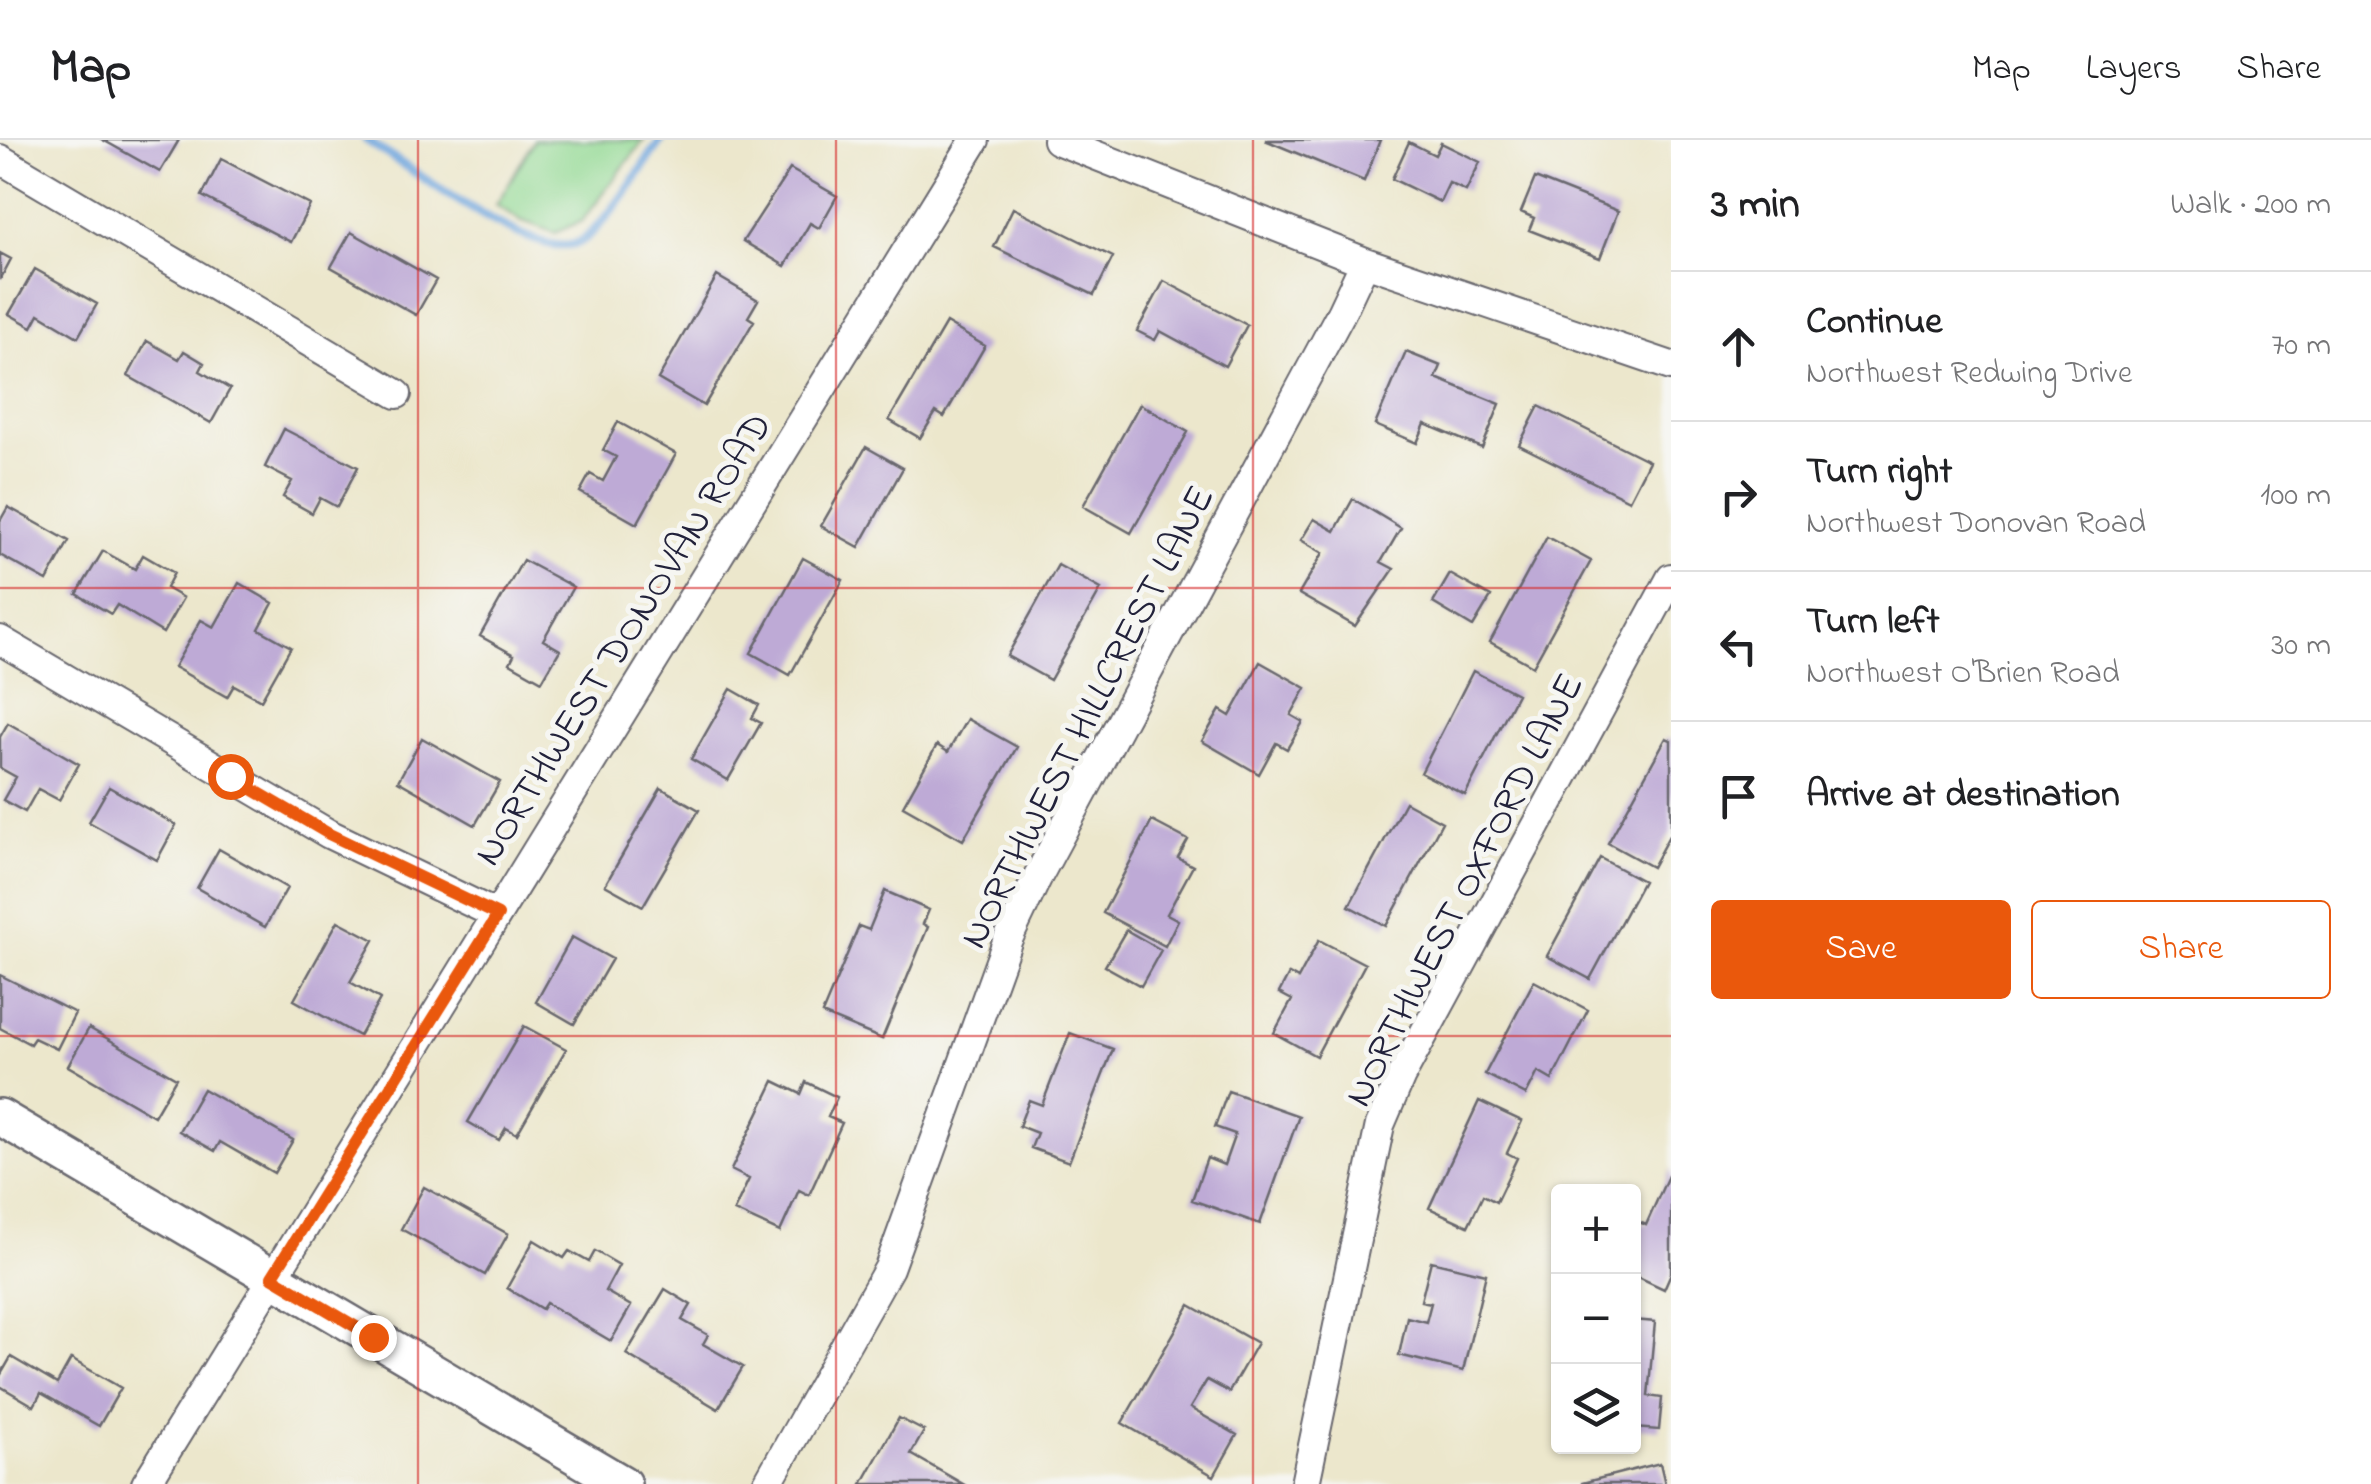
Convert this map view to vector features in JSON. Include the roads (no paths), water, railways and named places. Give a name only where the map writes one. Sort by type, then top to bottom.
[{"type":"street","name":"NORTHWEST DONOVAN ROAD","points":[[146,1484],[976,140]]},
{"type":"street","points":[[1057,140],[1364,262],[1671,366]]},
{"type":"street","points":[[0,159],[397,394]]},
{"type":"street","name":"NORTHWEST HILLCREST LANE","points":[[767,1484],[889,1268],[1008,939],[1036,878],[1364,262]]},
{"type":"street","name":"NORTHWEST OXFORD LANE","points":[[1306,1484],[1387,1109],[1401,1076],[1671,578]]},
{"type":"street","points":[[0,640],[329,834],[498,915]]},
{"type":"street","points":[[0,1117],[623,1484]]},
{"type":"waterway","points":[[366,140],[503,226],[559,246],[578,243],[600,224],[661,140]]}]
